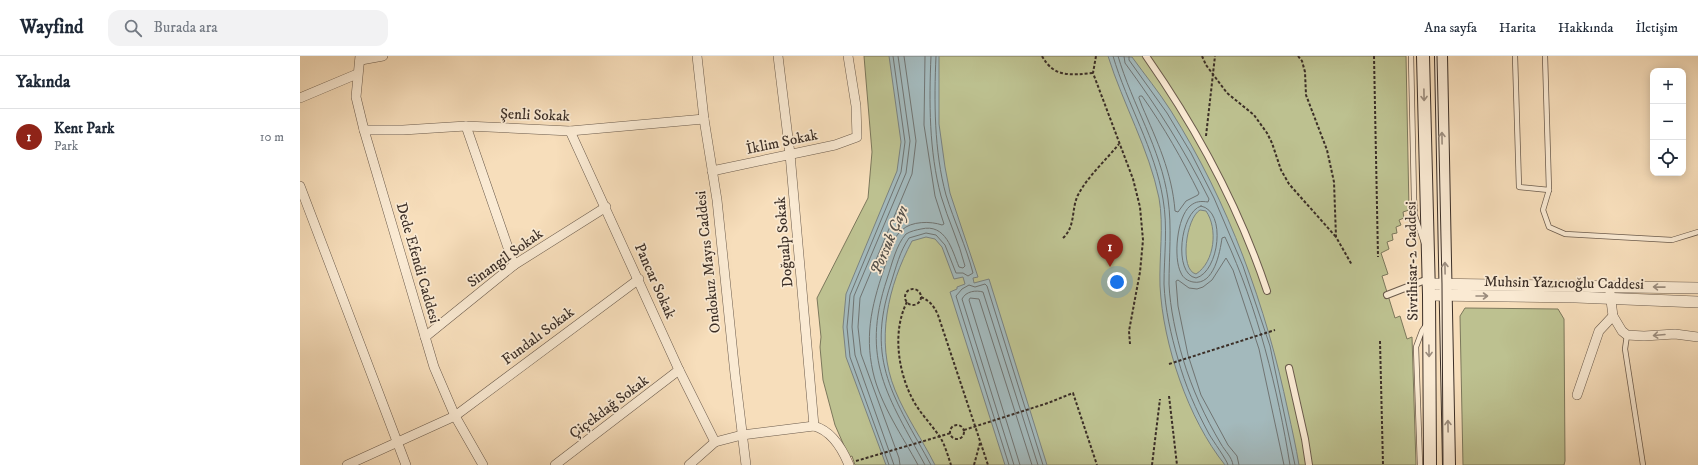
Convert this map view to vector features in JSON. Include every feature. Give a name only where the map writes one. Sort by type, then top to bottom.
[{"type":"main road","name":"Sivrihisar-2 Caddesi","points":[[1423,56],[1429,286],[1430,465]]},
{"type":"main road","points":[[1441,56],[1450,465]]},
{"type":"street","points":[[361,58],[383,56]]},
{"type":"street","name":"Ondokuz Mayıs Caddesi","points":[[697,56],[704,119],[717,200],[746,465]]},
{"type":"street","name":"Doğualp Sokak","points":[[778,56],[790,154],[814,426]]},
{"type":"street","name":"İklim Sokak","points":[[712,171],[835,146],[857,137],[856,106],[848,56]]},
{"type":"street","points":[[1146,56],[1163,80],[1205,149],[1228,193],[1257,259],[1267,291]]},
{"type":"street","name":"Dede Efendi Caddesi","points":[[361,58],[357,74],[356,96],[364,130],[425,337],[434,367],[455,416],[483,465]]},
{"type":"street","points":[[300,98],[357,74]]},
{"type":"street","name":"Şenli Sokak","points":[[364,130],[403,130],[466,126],[570,131],[704,119]]},
{"type":"street","points":[[466,126],[514,265]]},
{"type":"street","name":"Pancar Sokak","points":[[570,131],[606,206],[679,370],[715,442]]},
{"type":"street","points":[[300,186],[406,465]]},
{"type":"street","name":"Sinangil Sokak","points":[[425,337],[514,265],[606,206]]},
{"type":"street","name":"Fundalı Sokak","points":[[347,465],[455,416],[639,279]]},
{"type":"street","points":[[1387,295],[1429,286]]},
{"type":"street","name":"Muhsin Yazıcıoğlu Caddesi","points":[[1429,286],[1445,290],[1698,302]]},
{"type":"street","points":[[1610,286],[1613,316],[1622,331],[1627,335],[1644,336],[1675,334],[1698,337]]},
{"type":"street","points":[[1445,290],[1610,286],[1698,288]]},
{"type":"street","points":[[1577,395],[1599,331],[1613,316]]},
{"type":"street","points":[[1289,368],[1305,439],[1309,465]]},
{"type":"street","name":"Çiçekdağ Sokak","points":[[555,465],[679,370]]},
{"type":"street","points":[[688,465],[715,442],[742,435],[814,426],[823,429],[833,437],[849,465]]},
{"type":"lane","points":[[1411,56],[1415,216],[1428,254]]},
{"type":"lane","points":[[1515,56],[1520,187],[1549,190]]},
{"type":"lane","points":[[1545,56],[1549,190],[1543,210],[1549,227],[1565,234],[1672,240],[1698,232]]},
{"type":"lane","points":[[1420,465],[1416,347],[1422,331],[1429,321]]},
{"type":"lane","points":[[1627,335],[1625,349],[1643,465]]},
{"type":"path","points":[[1042,56],[1051,69],[1061,73],[1075,75],[1093,73]]},
{"type":"path","points":[[1096,56],[1093,73],[1133,179],[1140,207],[1143,240],[1140,272],[1129,330],[1130,344]]},
{"type":"path","points":[[1202,56],[1206,65],[1227,93],[1254,115],[1272,143],[1281,170],[1289,184],[1336,237],[1352,265]]},
{"type":"path","points":[[1205,149],[1215,56]]},
{"type":"path","points":[[1298,56],[1302,61],[1305,72],[1306,95],[1317,120],[1334,182],[1336,237]]},
{"type":"path","points":[[1374,56],[1378,257]]},
{"type":"path","points":[[1063,238],[1069,233],[1077,197],[1082,188],[1119,144]]},
{"type":"path","points":[[951,465],[940,437],[919,410],[912,398],[904,377],[898,344],[902,311],[907,302],[905,295],[910,289],[917,290],[921,297],[928,300],[938,315],[988,465]]},
{"type":"path","points":[[907,302],[914,304],[919,302],[921,297]]},
{"type":"path","points":[[1169,364],[1275,330]]},
{"type":"path","points":[[1380,341],[1383,465]]},
{"type":"path","points":[[964,430],[1048,403],[1073,393],[1097,465]]},
{"type":"path","points":[[1169,396],[1177,465]]},
{"type":"path","points":[[1152,465],[1160,399]]},
{"type":"path","points":[[951,433],[951,429],[954,426],[961,426],[964,430]]},
{"type":"path","points":[[951,433],[953,437],[959,438],[964,434],[964,430]]},
{"type":"path","points":[[864,458],[925,442],[951,433]]},
{"type":"path","points":[[974,465],[980,442]]},
{"type":"green space","points":[[864,56],[1406,56],[1409,210],[1403,212],[1404,218],[1399,220],[1401,225],[1396,227],[1397,233],[1392,234],[1393,240],[1387,242],[1389,249],[1381,253],[1388,274],[1382,276],[1395,318],[1400,316],[1407,339],[1412,337],[1416,465],[855,465],[852,456],[849,457],[835,425],[823,380],[817,298],[868,198],[872,152]]},
{"type":"green space","points":[[1465,308],[1558,309],[1564,319],[1564,465],[1463,465],[1460,316]]},
{"type":"water","name":"Porsuk Çayı","points":[[889,56],[939,56],[939,124],[950,193],[978,277],[973,278],[974,283],[989,279],[1047,465],[1005,465],[950,292],[965,284],[963,277],[954,279],[942,247],[935,239],[926,237],[912,241],[896,276],[887,314],[885,333],[889,371],[895,390],[935,465],[886,465],[846,357],[843,327],[846,294],[897,171],[901,142]]},
{"type":"water","points":[[1108,56],[1132,57],[1171,111],[1211,182],[1228,219],[1257,294],[1279,372],[1299,465],[1225,465],[1200,426],[1189,403],[1172,356],[1162,308],[1160,286],[1161,219],[1159,198],[1155,180]],"holes":[[[1200,210],[1206,211],[1212,226],[1213,244],[1207,261],[1202,269],[1196,274],[1191,270],[1187,263],[1186,244],[1191,223],[1195,215]]]},
{"type":"tram line","points":[[1437,56],[1442,284],[1443,465]]},
{"type":"place","name":"Kent Park","points":[[1110,267]]}]
